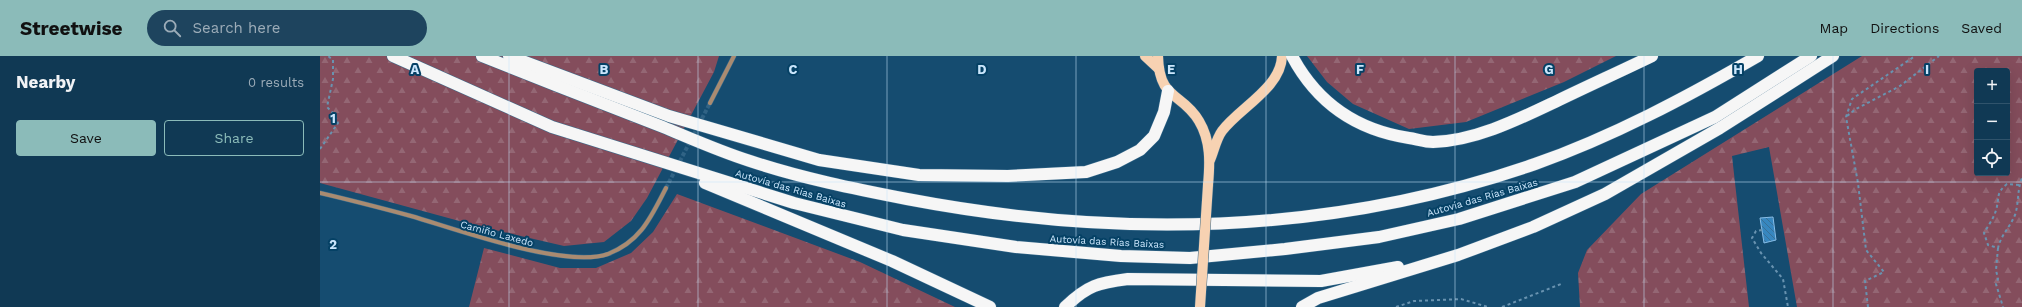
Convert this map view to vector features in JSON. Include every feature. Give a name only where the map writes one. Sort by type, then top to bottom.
[{"type":"highway","name":"Autovía das Rías Baixas","points":[[393,56],[552,127],[794,203],[903,230],[1016,247],[1121,256],[1182,258],[1261,252],[1379,237],[1459,219],[1575,182],[1715,117],[1811,56]]},
{"type":"highway","name":"Autovía das Rías Baixas","points":[[482,56],[751,161],[861,190],[978,212],[1078,223],[1184,225],[1288,219],[1388,204],[1475,182],[1534,164],[1580,146],[1669,105],[1758,56]]},
{"type":"highway","points":[[509,56],[669,116],[819,160],[919,175],[1008,176],[1086,172],[1117,162],[1140,150],[1154,136],[1164,112],[1168,91]]},
{"type":"highway","points":[[1292,56],[1310,86],[1330,104],[1357,124],[1397,136],[1432,142],[1470,136],[1511,122],[1652,56]]},
{"type":"highway","points":[[1302,307],[1318,298],[1458,255],[1533,227],[1605,194],[1720,128],[1833,56]]},
{"type":"highway","points":[[647,158],[892,262],[990,307]]},
{"type":"highway","points":[[1066,307],[1084,290],[1106,282],[1128,279],[1321,281],[1458,255]]},
{"type":"main road","points":[[1145,56],[1159,69]]},
{"type":"main road","points":[[1158,56],[1162,81],[1168,91],[1191,110],[1199,121],[1206,138],[1210,160],[1200,307]]},
{"type":"main road","points":[[1210,160],[1221,132],[1244,107],[1263,94],[1275,77],[1282,56]]},
{"type":"street","points":[[710,103],[734,56]]},
{"type":"street","name":"Camiño Laxedo","points":[[320,193],[391,211],[527,250],[581,258],[607,254],[638,236],[653,214],[666,188]]},
{"type":"path","points":[[320,149],[338,123],[335,115],[327,108],[334,79],[333,60],[328,56]]},
{"type":"path","points":[[1868,307],[1865,281],[1884,272],[1866,250],[1858,183],[1846,117],[1852,99],[1915,56]]},
{"type":"path","points":[[1846,117],[1856,109],[1900,86],[1939,56]]},
{"type":"path","points":[[2003,307],[1996,284],[1998,279],[1996,270],[1998,248],[2000,238],[2015,214],[2019,185],[2022,178]]},
{"type":"path","points":[[1998,248],[1988,245],[1984,233],[1996,210],[1997,196],[2000,190],[2007,184],[2019,185]]},
{"type":"path","points":[[1762,230],[1756,231],[1752,238],[1761,253],[1783,279],[1788,307]]},
{"type":"path","points":[[1502,307],[1561,284]]},
{"type":"path","points":[[1396,307],[1414,301],[1461,299],[1488,307]]},
{"type":"green space","points":[[320,56],[719,56],[714,72],[647,198],[631,221],[604,242],[564,246],[474,225],[320,183]]},
{"type":"green space","points":[[1307,56],[1616,56],[1564,82],[1466,122],[1409,129],[1353,104],[1327,82]]},
{"type":"green space","points":[[1862,56],[2022,56],[2022,307],[1797,307],[1769,147],[1732,156],[1749,307],[1580,307],[1578,273],[1587,250],[1641,194]]},
{"type":"green space","points":[[677,194],[860,262],[955,307],[469,307],[484,248],[560,268],[596,268],[631,253],[653,232]]},
{"type":"building","points":[[1773,217],[1776,240],[1764,243],[1760,218]]},
{"type":"tunnel","points":[[666,188],[710,103]]}]
